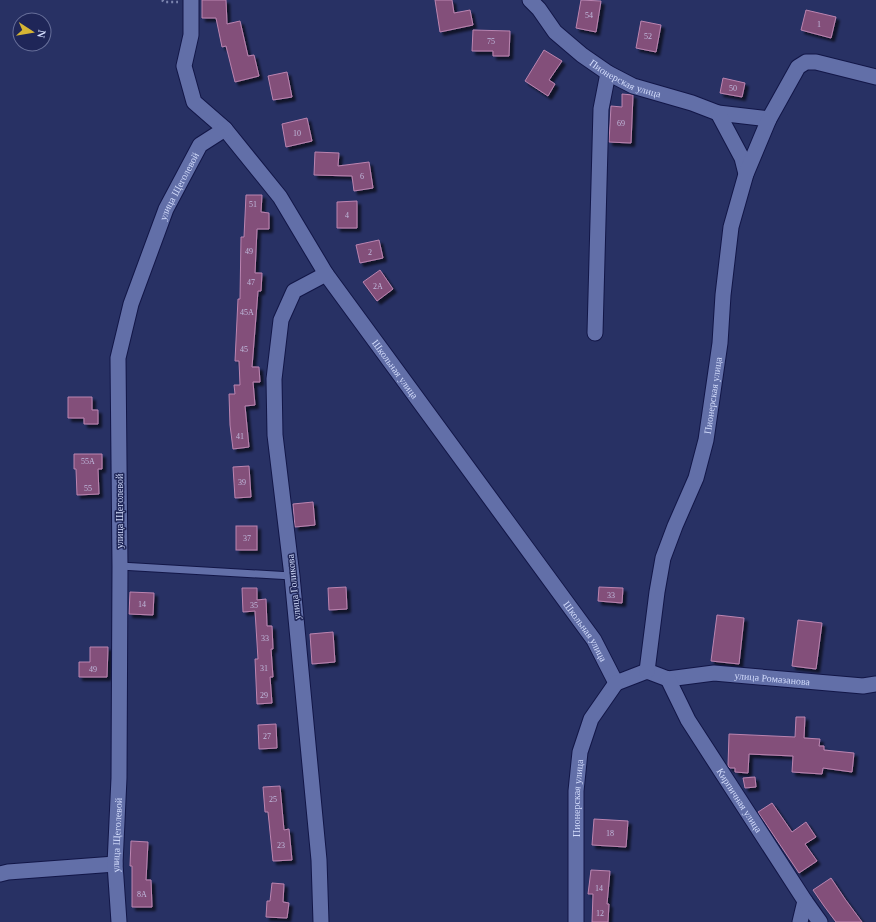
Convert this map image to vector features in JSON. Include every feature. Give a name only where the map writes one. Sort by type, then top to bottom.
[{"type":"street","name":"Школьная улица","points":[[191,0],[191,35],[184,66],[194,102],[225,129],[280,197],[326,274],[594,640],[616,683]]},
{"type":"street","name":"Пионерская улица","points":[[530,0],[539,8],[555,32],[582,55],[608,73],[633,86],[692,103],[718,113],[769,119]]},
{"type":"street","name":"Пионерская улица","points":[[647,671],[663,558],[696,478],[706,440],[720,343],[723,295],[731,227],[746,174],[769,119],[798,67],[806,62],[816,62],[876,77]]},
{"type":"street","points":[[595,333],[601,109],[608,73]]},
{"type":"street","points":[[718,113],[742,158],[746,174]]},
{"type":"street","name":"улица Щеголевой","points":[[119,922],[115,864],[118,778],[120,566],[118,358],[130,304],[166,209],[200,145],[225,129]]},
{"type":"street","name":"улица Голикова","points":[[321,922],[319,860],[292,576],[275,435],[274,379],[281,320],[294,291],[326,274]]},
{"type":"street","points":[[616,683],[647,671],[668,678]]},
{"type":"street","name":"улица Ромазанова","points":[[668,678],[714,674],[863,686],[876,684]]},
{"type":"street","name":"Кирпичная улица","points":[[668,678],[688,720],[820,922]]},
{"type":"street","name":"Пионерская улица","points":[[576,922],[576,791],[580,752],[591,719],[616,683]]},
{"type":"street","points":[[0,874],[8,872],[115,864]]},
{"type":"street","points":[[800,922],[805,901]]},
{"type":"lane","points":[[120,566],[292,576]]},
{"type":"building","points":[[202,0],[226,0],[227,24],[240,21],[248,56],[254,55],[259,76],[235,82],[226,46],[222,47],[216,18],[202,18]]},
{"type":"building","points":[[435,0],[452,0],[454,13],[470,10],[473,25],[440,32]]},
{"type":"building","points":[[581,0],[601,1],[596,32],[576,28]]},
{"type":"building","points":[[806,10],[836,17],[831,38],[801,30]]},
{"type":"building","points":[[641,21],[661,25],[656,52],[636,48]]},
{"type":"building","points":[[473,30],[510,31],[509,56],[493,56],[493,51],[472,51]]},
{"type":"building","points":[[544,50],[562,61],[549,80],[555,84],[548,96],[525,81]]},
{"type":"building","points":[[287,72],[292,97],[273,100],[268,76]]},
{"type":"building","points":[[723,78],[745,83],[742,97],[720,93]]},
{"type":"building","points":[[622,94],[633,95],[631,143],[609,142],[611,106],[622,107]]},
{"type":"building","points":[[307,118],[312,141],[286,147],[282,124]]},
{"type":"building","points":[[315,152],[339,153],[338,166],[369,162],[373,188],[354,191],[352,176],[314,175]]},
{"type":"building","points":[[246,195],[262,195],[261,212],[269,213],[269,229],[257,229],[255,273],[262,273],[261,291],[258,291],[252,367],[259,367],[260,382],[253,382],[255,405],[245,406],[249,447],[233,449],[230,425],[229,394],[235,394],[234,385],[240,385],[239,361],[235,361],[238,299],[240,299],[241,237],[244,237]]},
{"type":"building","points":[[357,201],[357,228],[337,228],[337,202]]},
{"type":"building","points":[[379,240],[383,258],[360,263],[356,245]]},
{"type":"building","points":[[380,270],[393,289],[377,301],[363,282]]},
{"type":"building","points":[[68,397],[92,397],[92,410],[98,410],[98,424],[84,424],[84,418],[68,418]]},
{"type":"building","points":[[74,454],[102,454],[102,469],[98,469],[99,494],[77,495]]},
{"type":"building","points":[[249,466],[251,497],[235,498],[233,467]]},
{"type":"building","points":[[313,502],[315,525],[295,527],[293,504]]},
{"type":"building","points":[[236,526],[257,526],[257,550],[236,550]]},
{"type":"building","points":[[346,587],[347,609],[329,610],[328,588]]},
{"type":"building","points":[[599,587],[623,588],[622,603],[598,601]]},
{"type":"building","points":[[242,588],[257,588],[257,600],[266,599],[267,626],[272,626],[273,649],[271,649],[273,677],[270,677],[272,703],[257,704],[255,659],[258,659],[255,611],[243,612]]},
{"type":"building","points":[[130,592],[154,593],[153,615],[129,614]]},
{"type":"building","points":[[717,615],[744,618],[739,664],[711,661]]},
{"type":"building","points":[[798,620],[822,623],[816,669],[792,666]]},
{"type":"building","points":[[333,632],[335,662],[312,664],[310,634]]},
{"type":"building","points":[[90,647],[108,647],[107,677],[79,677],[79,662],[90,662]]},
{"type":"building","points":[[796,717],[805,717],[804,738],[820,739],[819,746],[824,746],[824,750],[854,753],[852,772],[823,768],[822,774],[792,772],[793,756],[749,754],[748,773],[735,772],[735,768],[730,768],[728,766],[729,734],[795,737]]},
{"type":"building","points":[[276,724],[277,748],[259,749],[258,725]]},
{"type":"building","points":[[755,777],[756,787],[745,788],[743,778]]},
{"type":"building","points":[[280,786],[284,830],[289,829],[292,860],[273,861],[268,812],[265,812],[263,787]]},
{"type":"building","points":[[772,803],[792,832],[806,822],[816,837],[805,844],[817,861],[799,873],[758,812]]},
{"type":"building","points":[[594,819],[628,821],[626,847],[592,845]]},
{"type":"building","points":[[131,841],[148,842],[146,880],[151,880],[152,907],[132,907],[132,866],[130,866]]},
{"type":"building","points":[[591,870],[610,871],[607,904],[609,904],[608,922],[592,922],[593,894],[588,894]]},
{"type":"building","points":[[831,878],[862,922],[836,922],[824,906],[813,890]]},
{"type":"building","points":[[272,883],[284,884],[283,902],[289,903],[287,918],[266,917],[267,901],[270,901]]}]
